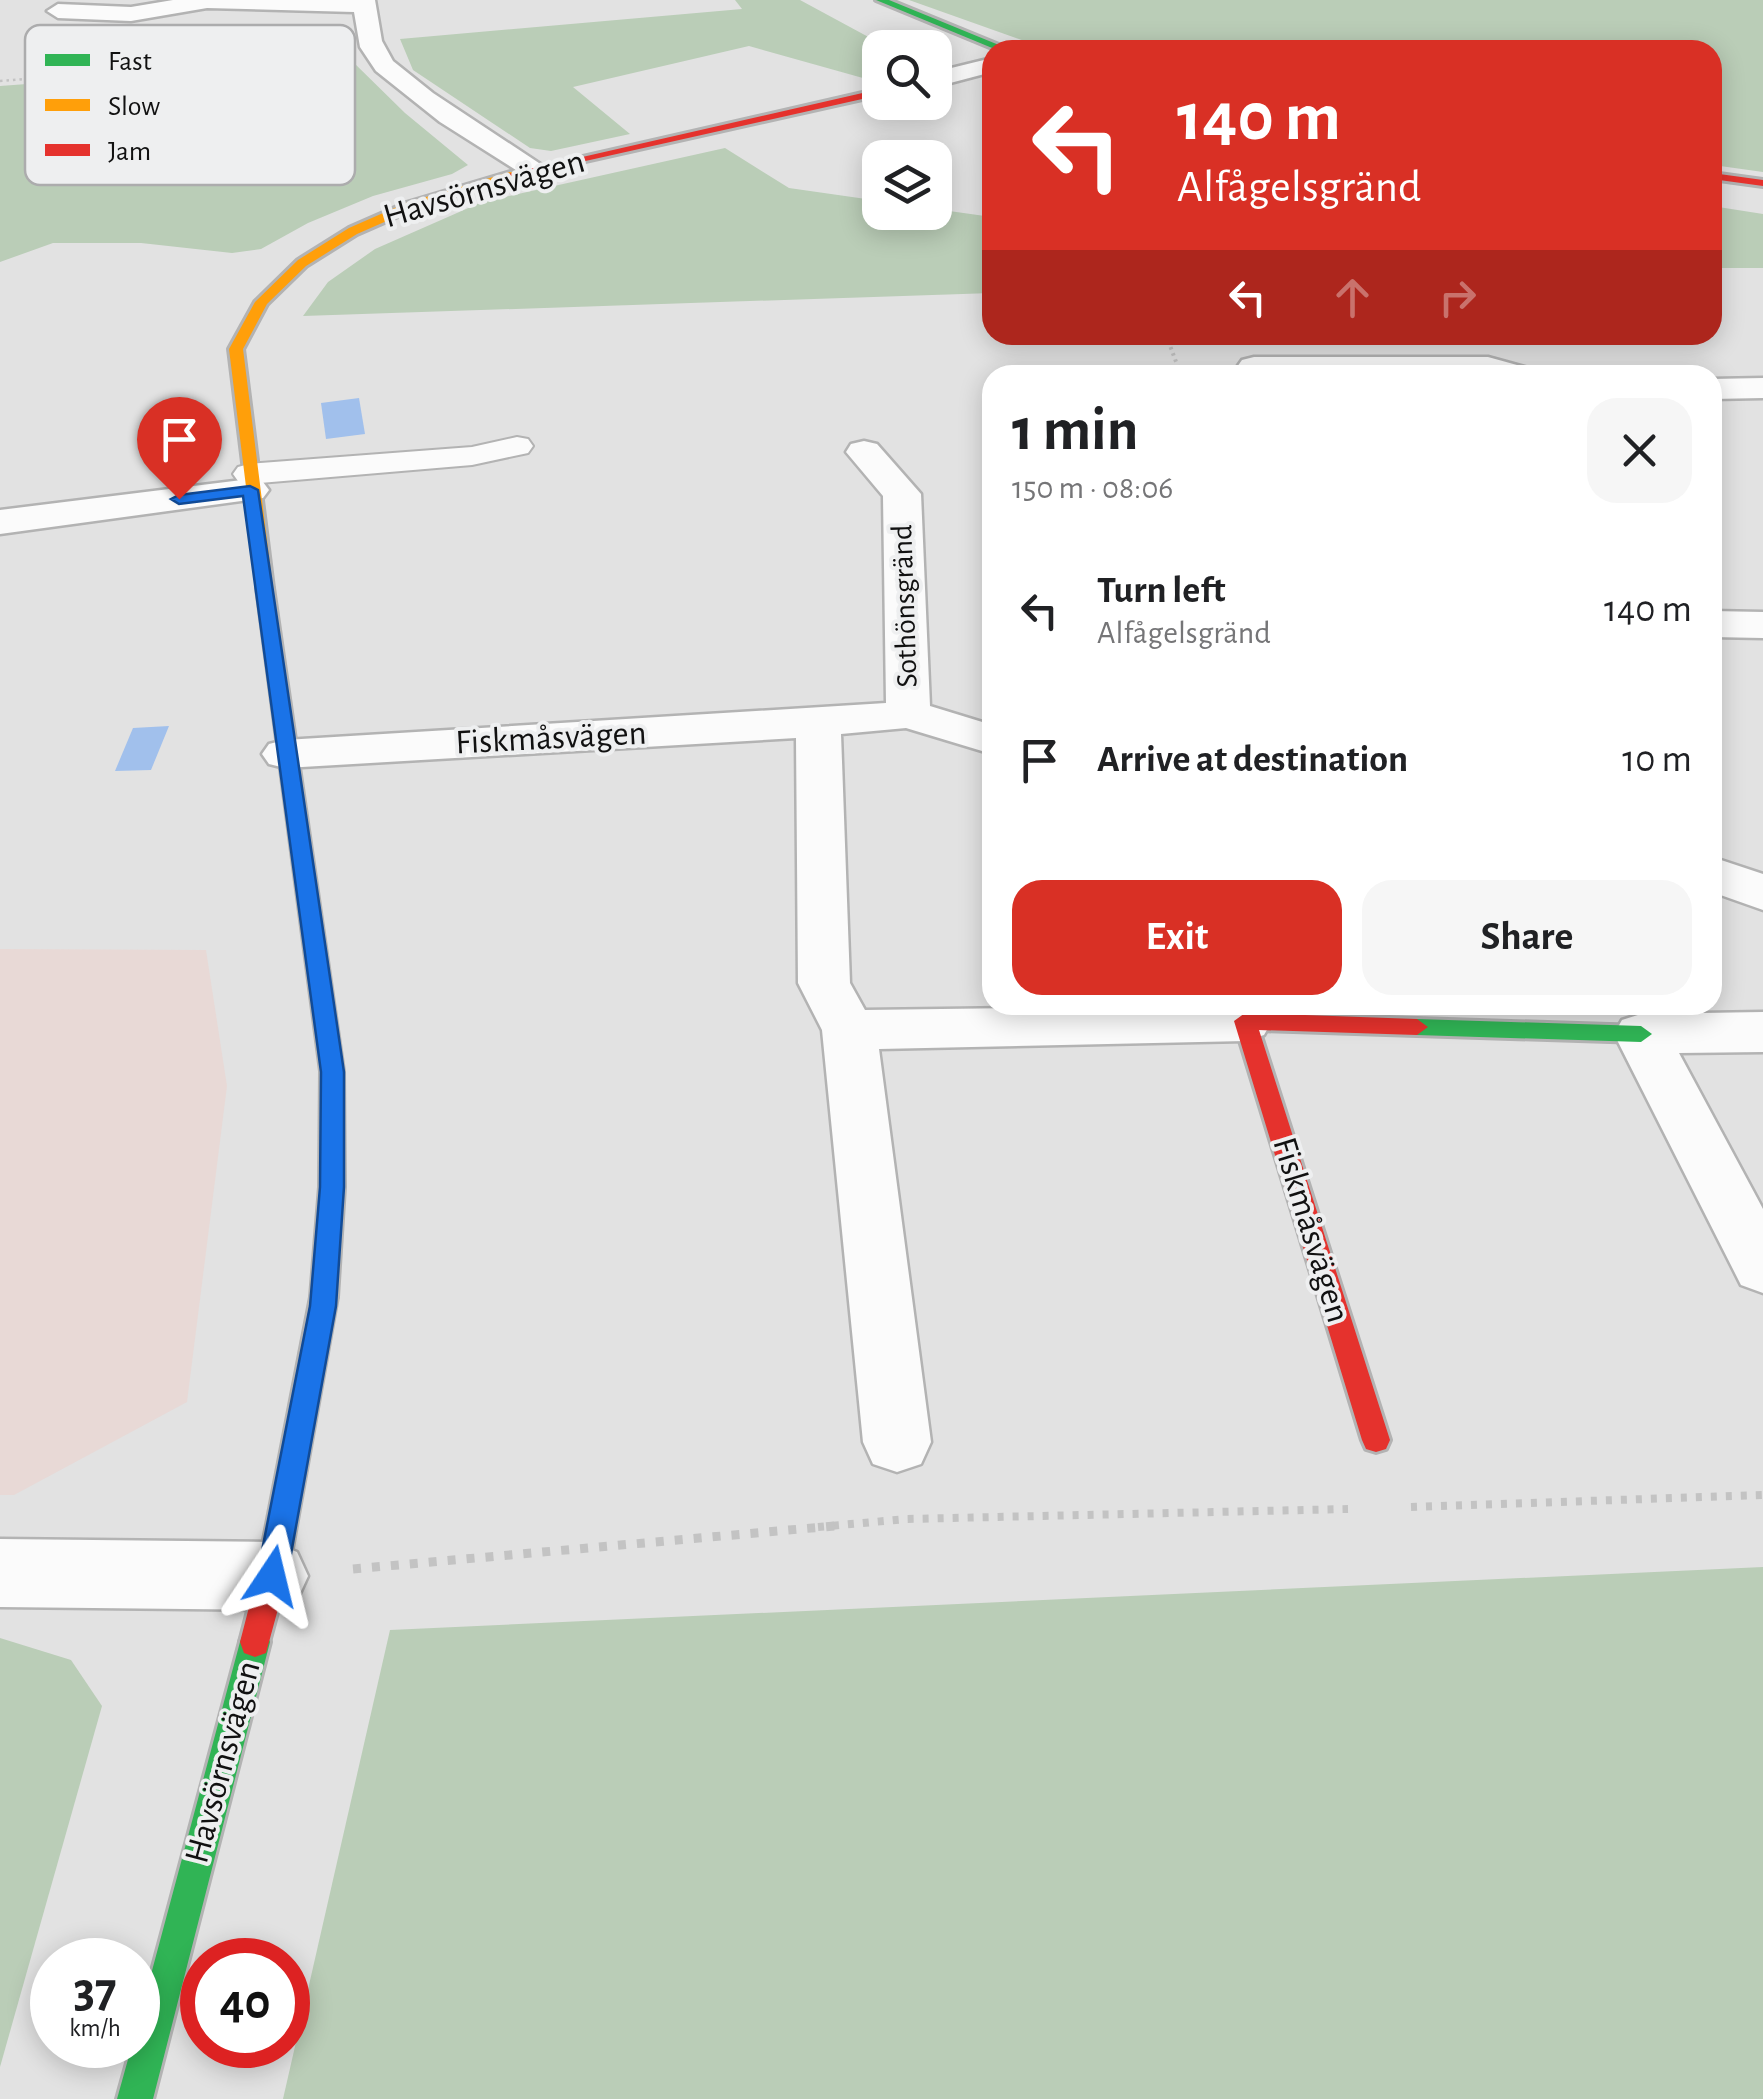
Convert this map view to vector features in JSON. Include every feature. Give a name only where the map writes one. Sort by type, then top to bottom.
[{"type":"street","points":[[58,10],[131,14],[207,0],[365,3],[373,52],[391,73],[504,153],[537,171]]},
{"type":"street","points":[[881,0],[982,40]]},
{"type":"street","points":[[952,76],[982,68]]},
{"type":"street","name":"Havsörnsvägen","points":[[135,2099],[272,1576],[323,1306],[332,1187],[332,1072],[285,754],[236,349],[246,320],[260,300],[286,276],[358,228],[400,208],[537,171],[862,96]]},
{"type":"street","points":[[1722,177],[1763,183]]},
{"type":"street","points":[[1722,388],[1763,388]]},
{"type":"street","name":"Sothönsgränd","points":[[864,452],[902,494],[908,714]]},
{"type":"street","points":[[0,522],[250,482]]},
{"type":"street","points":[[1722,621],[1763,624]]},
{"type":"street","name":"Fiskmåsvägen","points":[[285,754],[818,724],[908,714],[982,737]]},
{"type":"street","points":[[818,724],[824,984],[850,1030],[897,1442]]},
{"type":"street","points":[[1722,871],[1763,868]]},
{"type":"street","points":[[1722,876],[1763,893]]},
{"type":"street","points":[[850,1030],[1245,1020],[1640,1034],[1763,1032]]},
{"type":"street","name":"Fiskmåsvägen","points":[[1245,1020],[1376,1440]]},
{"type":"street","points":[[1640,1034],[1763,1267]]},
{"type":"street","points":[[0,1573],[272,1576]]},
{"type":"lane","points":[[250,482],[472,456],[517,446]]},
{"type":"path","points":[[355,54],[373,52]]},
{"type":"path","points":[[1409,1508],[1763,1495]]},
{"type":"path","points":[[272,1576],[907,1519],[1351,1509]]},
{"type":"shaded area","points":[[0,949],[206,950],[227,1086],[187,1402],[14,1495],[0,1495]]},
{"type":"green space","points":[[735,0],[800,0],[862,34],[862,78],[749,46],[573,87],[630,134],[551,151],[530,148],[413,70],[400,39],[742,9]]},
{"type":"green space","points":[[909,0],[1763,0],[1763,172],[1722,166],[1722,40],[1022,40]]},
{"type":"green space","points":[[355,64],[405,113],[468,165],[452,174],[373,196],[308,223],[261,249],[232,253],[141,243],[53,243],[0,262],[0,86],[25,84],[25,185],[355,185]]},
{"type":"green space","points":[[725,148],[789,188],[862,198],[862,230],[952,230],[952,211],[982,216],[982,293],[303,316],[328,282],[375,249],[482,202]]},
{"type":"green space","points":[[1722,208],[1763,214],[1763,268],[1722,268]]},
{"type":"green space","points":[[1763,1567],[1763,2099],[283,2099],[290,2068],[310,2068],[310,1981],[390,1630]]},
{"type":"green space","points":[[0,1638],[71,1660],[102,1706],[36,1938],[30,1938],[30,1961],[0,2067]]},
{"type":"water","points":[[359,398],[365,434],[326,439],[321,403]]},
{"type":"water","points":[[169,726],[151,770],[115,771],[133,728]]},
{"type":"traffic: fast","points":[[881,0],[982,40]]},
{"type":"traffic: fast","points":[[265,588],[332,1071],[332,1187],[324,1297]]},
{"type":"traffic: fast","points":[[1417,1027],[1641,1034]]},
{"type":"traffic: fast","points":[[135,2099],[255,1642]]},
{"type":"traffic: slow","points":[[265,588],[236,349],[262,302],[302,263],[353,231],[410,206],[514,174]]},
{"type":"traffic: jam","points":[[514,174],[862,96]]},
{"type":"traffic: jam","points":[[1722,177],[1763,183]]},
{"type":"traffic: jam","points":[[1376,1440],[1245,1021],[1417,1027]]},
{"type":"traffic: jam","points":[[255,1642],[272,1576],[324,1297]]},
{"type":"route","points":[[179,499],[250,490],[332,1072],[332,1187],[323,1306],[272,1576]]}]
